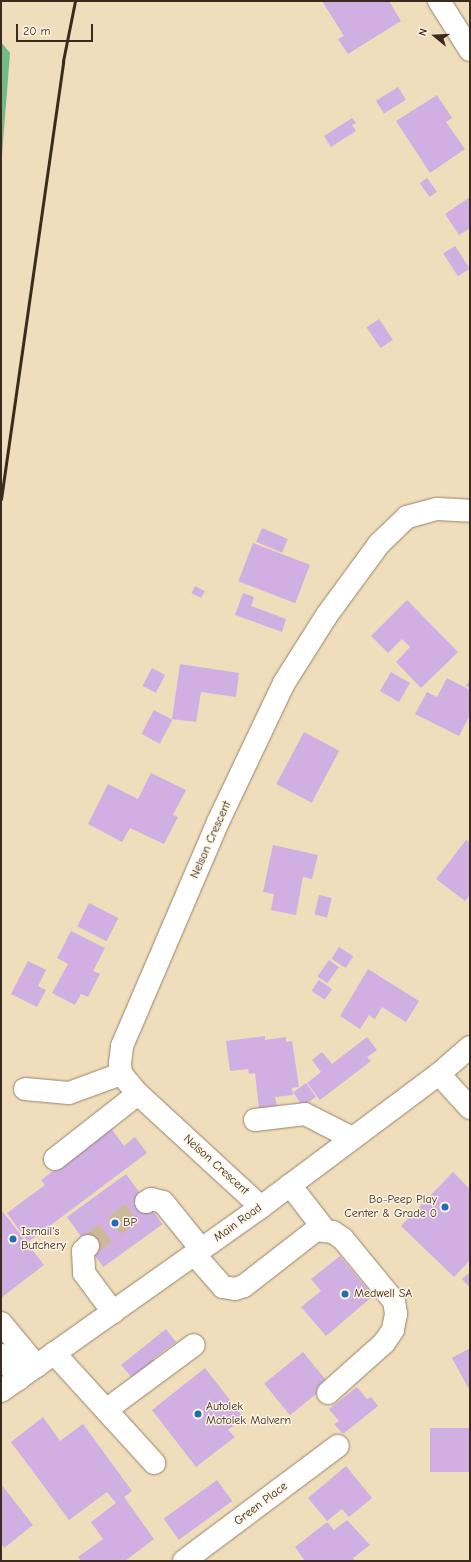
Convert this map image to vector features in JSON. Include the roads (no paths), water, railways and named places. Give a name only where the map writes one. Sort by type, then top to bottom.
[{"type":"street","points":[[439,1],[470,50]]},
{"type":"street","name":"Nelson Crescent","points":[[262,1207],[138,1094],[121,1074],[120,1063],[122,1046],[218,822],[284,683],[327,615],[379,544],[407,517],[436,509],[470,511]]},
{"type":"street","name":"Main Road","points":[[1,1391],[262,1207],[439,1074],[470,1047]]},
{"type":"street","points":[[25,1089],[69,1093],[121,1074]]},
{"type":"street","points":[[439,1074],[470,1108]]},
{"type":"street","points":[[55,1159],[138,1094]]},
{"type":"street","points":[[255,1120],[305,1114],[352,1138]]},
{"type":"street","points":[[290,1185],[324,1229],[343,1239],[394,1301],[396,1314],[393,1330],[384,1343],[328,1393]]},
{"type":"street","points":[[146,1202],[151,1199],[163,1202],[220,1284],[236,1289],[261,1273],[309,1235],[324,1229]]},
{"type":"street","points":[[88,1246],[83,1251],[84,1273],[113,1312]]},
{"type":"street","points":[[1,1324],[37,1366]]},
{"type":"street","points":[[106,1410],[194,1345]]},
{"type":"street","points":[[54,1353],[154,1463]]},
{"type":"street","points":[[1,1355],[19,1379]]},
{"type":"street","name":"Green Place","points":[[184,1561],[338,1446]]},
{"type":"tunnel","points":[[88,1246],[146,1202]]},
{"type":"railway","points":[[1,499],[63,61],[75,1]]},
{"type":"place","name":"Bo-Peep Play Center & Grade 0","points":[[445,1207]]},
{"type":"place","name":"BP","points":[[115,1223]]},
{"type":"place","name":"Ismail's Butchery","points":[[13,1239]]},
{"type":"place","name":"Medwell SA","points":[[345,1294]]},
{"type":"place","name":"Autolek Motolek Malvern","points":[[198,1414]]}]
